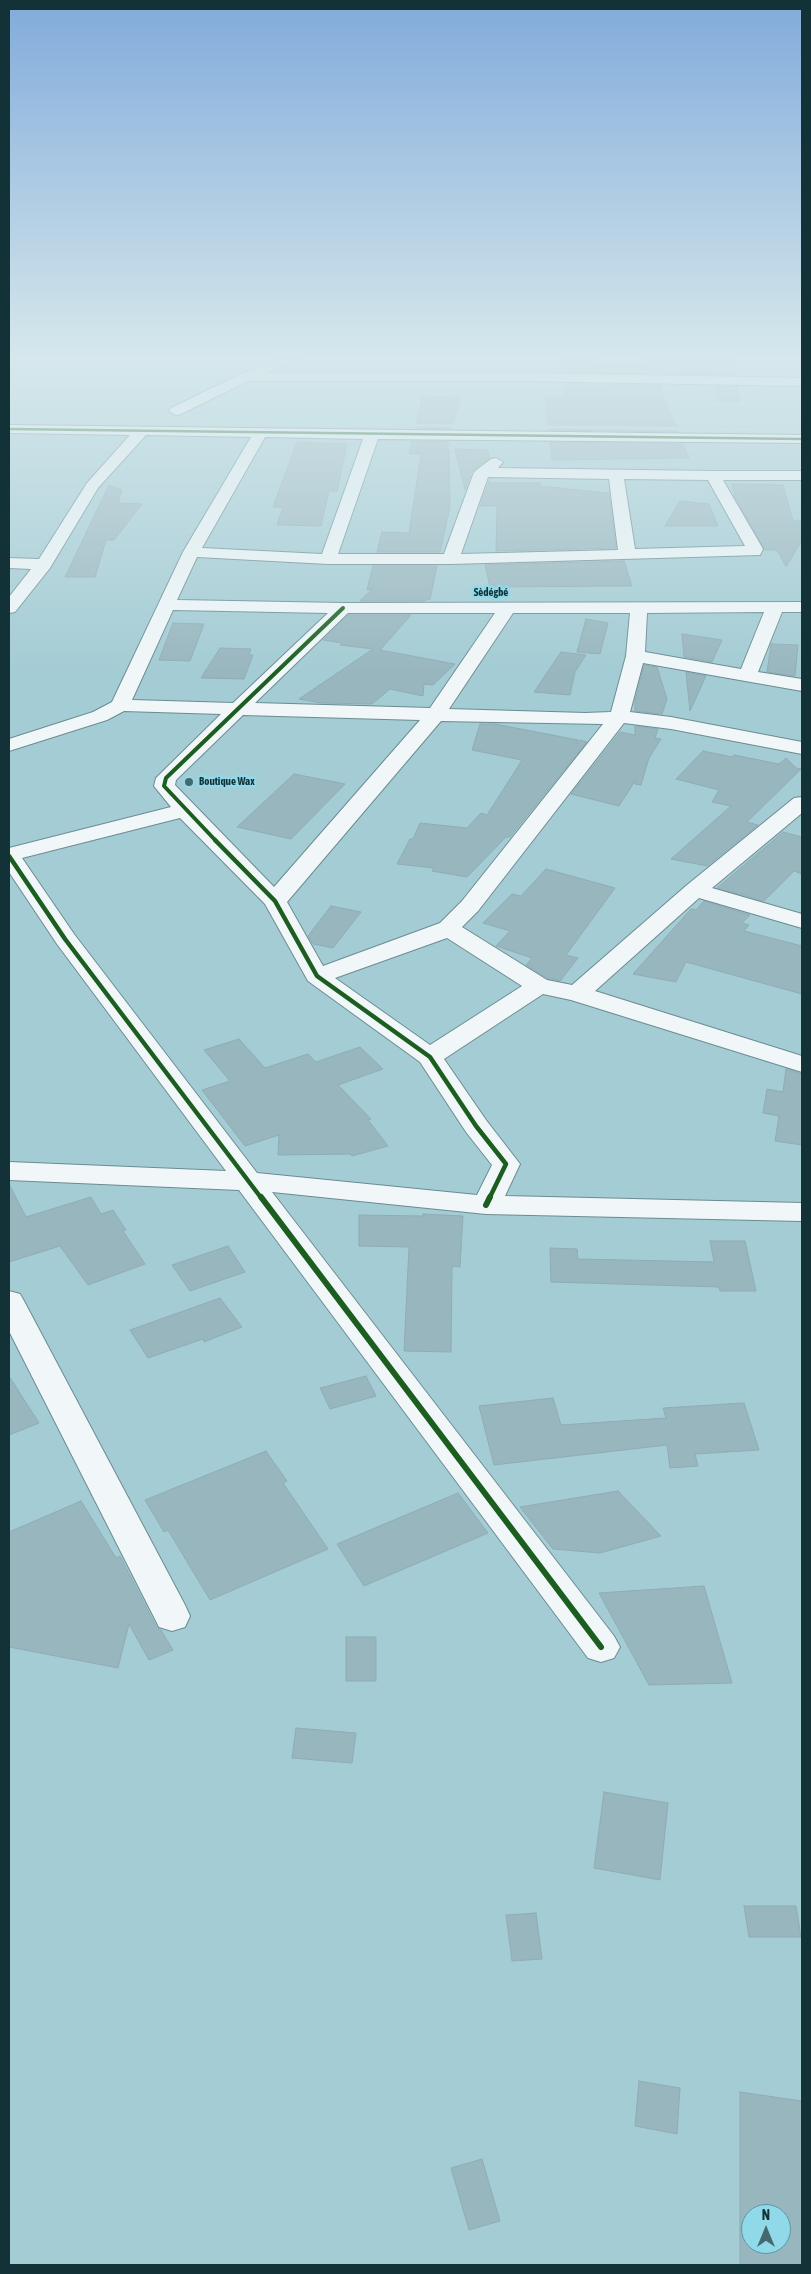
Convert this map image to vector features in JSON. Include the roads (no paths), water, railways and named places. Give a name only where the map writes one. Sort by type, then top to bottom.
[{"type":"street","points":[[9,608],[44,564],[92,486],[113,463]]},
{"type":"street","points":[[120,705],[191,552],[243,463]]},
{"type":"street","points":[[328,558],[362,463]]},
{"type":"street","points":[[451,559],[482,472],[494,463]]},
{"type":"street","points":[[482,472],[713,476],[802,475]]},
{"type":"street","points":[[616,474],[627,553]]},
{"type":"street","points":[[191,552],[328,558],[451,559],[627,553],[746,552],[755,549],[713,476]]},
{"type":"street","points":[[9,563],[44,564]]},
{"type":"street","points":[[167,605],[343,608],[802,607]]},
{"type":"street","points":[[275,901],[435,715],[508,607]]},
{"type":"street","points":[[316,976],[421,940],[448,928],[470,906],[618,717],[635,656],[639,607]]},
{"type":"street","points":[[747,676],[775,607]]},
{"type":"street","points":[[343,608],[239,710],[166,778],[164,786],[185,810],[275,901],[316,976],[430,1057],[476,1126],[506,1164],[486,1205]]},
{"type":"street","points":[[635,656],[802,685]]},
{"type":"street","points":[[9,745],[100,716],[120,705],[584,719],[618,717],[671,723],[802,748]]},
{"type":"street","points":[[577,994],[695,890],[800,808]]},
{"type":"street","points":[[185,810],[9,855],[65,939],[602,1647]]},
{"type":"street","points":[[695,890],[802,921]]},
{"type":"street","points":[[448,928],[539,986],[577,994],[802,1064]]},
{"type":"street","points":[[430,1057],[539,986]]},
{"type":"street","points":[[9,1171],[250,1181],[486,1205],[802,1212]]},
{"type":"street","points":[[9,1301],[172,1616]]},
{"type":"place","name":"Boutique Wax","points":[[189,782]]},
{"type":"district","name":"Sèdégbé","points":[[491,593]]}]
